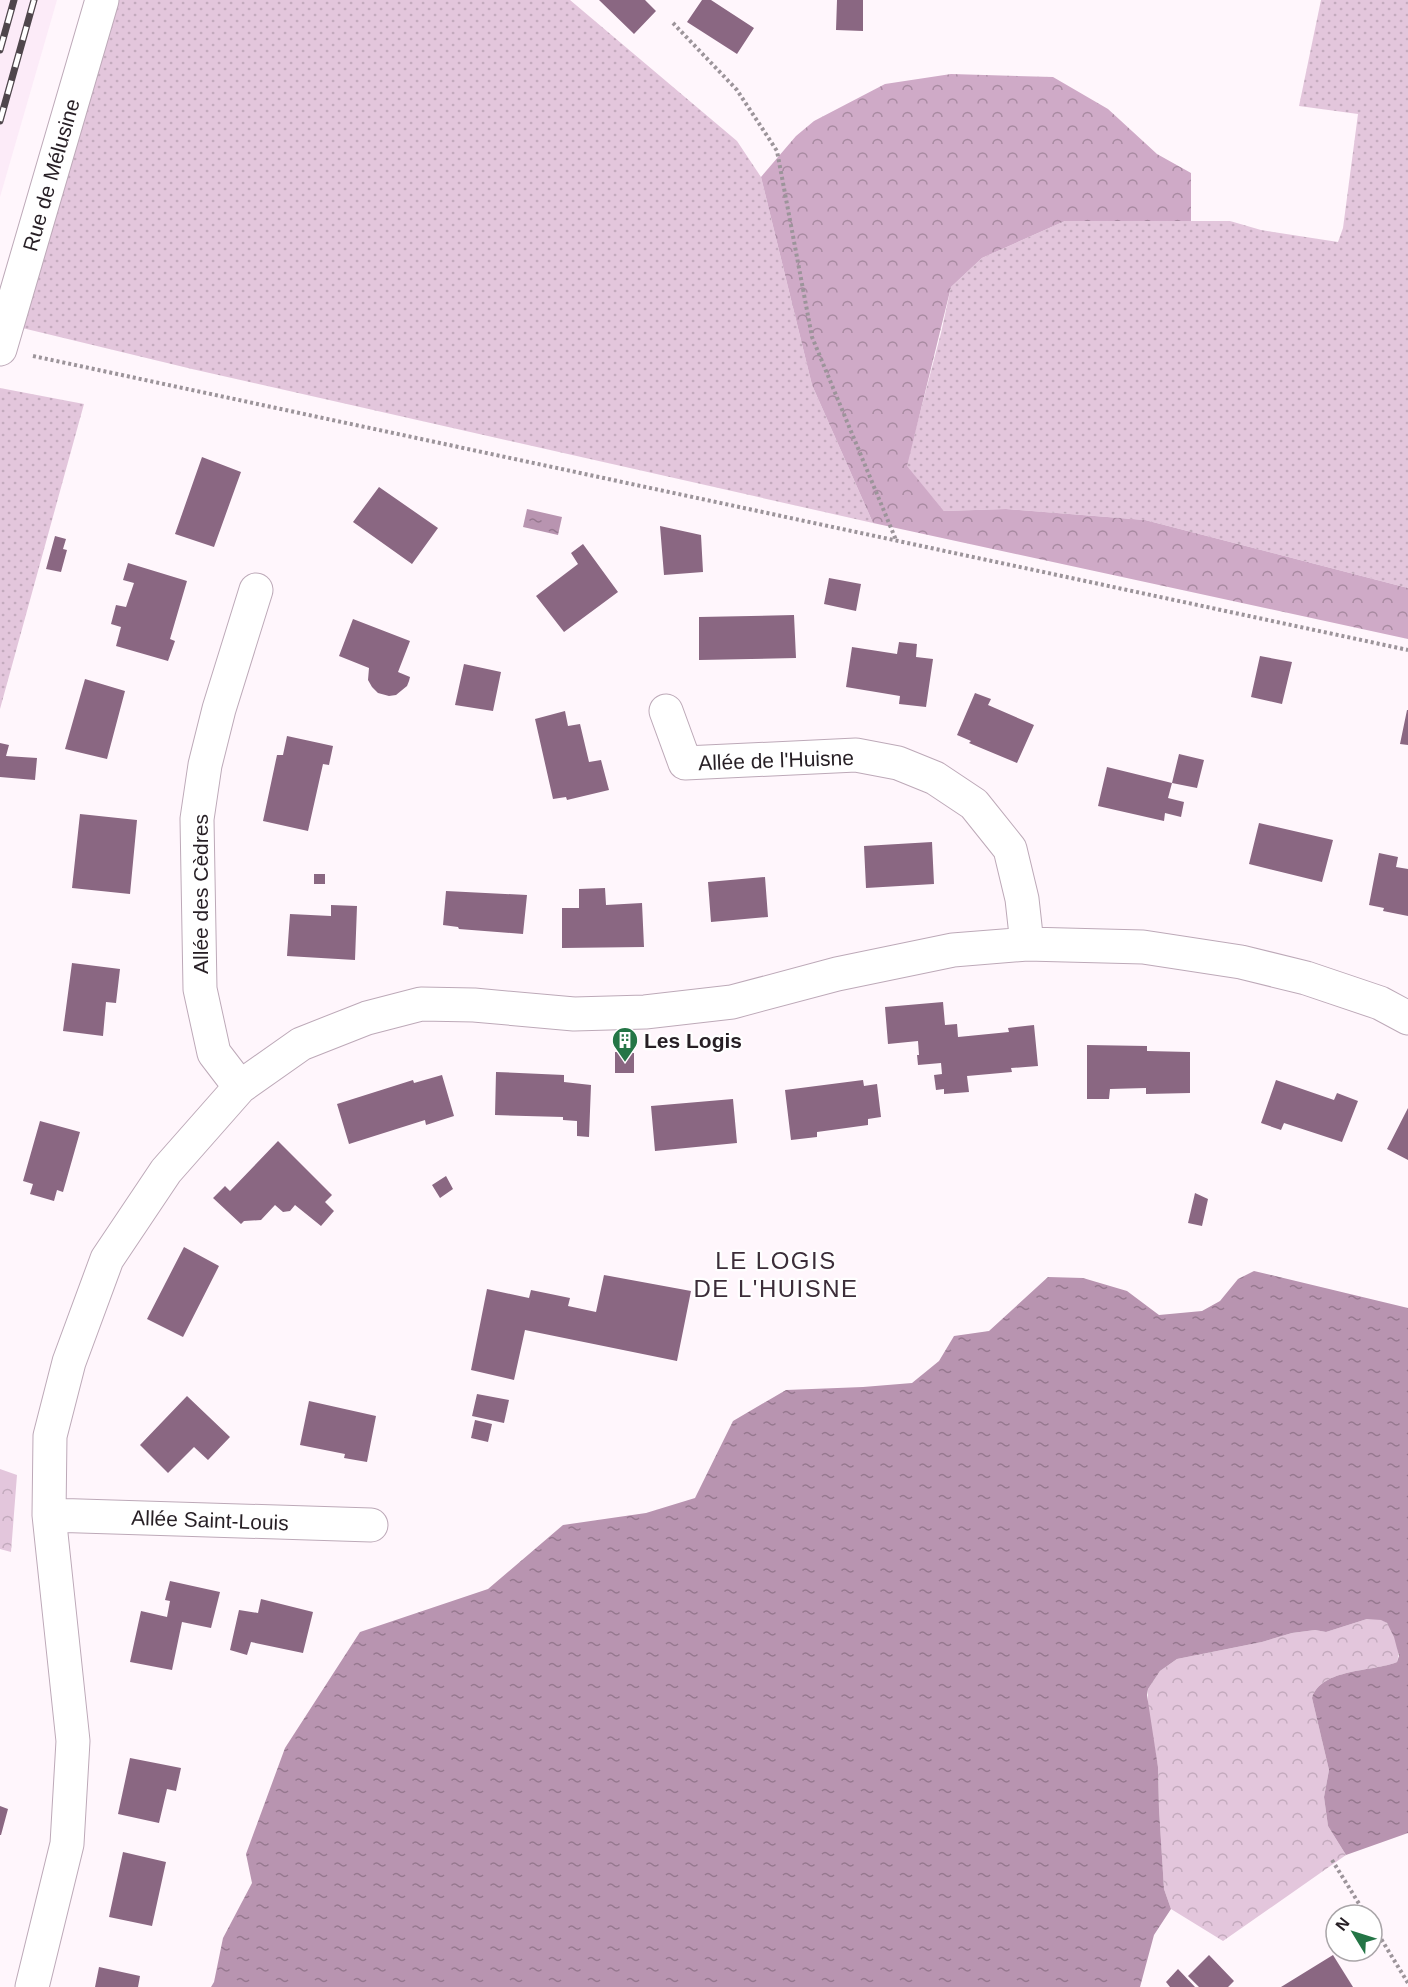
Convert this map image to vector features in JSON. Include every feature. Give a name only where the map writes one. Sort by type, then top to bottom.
[{"type":"street","name":"Rue de Mélusine","points":[[0,349],[102,0]]},
{"type":"street","name":"Allée des Cèdres","points":[[240,1087],[214,1053],[201,989],[197,819],[205,765],[219,709],[256,590]]},
{"type":"street","name":"Allée de l'Huisne","points":[[666,711],[685,763],[856,755],[898,764],[934,778],[974,804],[1010,849],[1022,899],[1027,944]]},
{"type":"street","points":[[32,1987],[67,1844],[73,1741],[49,1515],[50,1436],[69,1362],[106,1259],[166,1171],[240,1087],[301,1044],[367,1018],[421,1005],[474,1005],[574,1014],[645,1012],[732,1002],[837,974],[953,950],[1027,944],[1143,947],[1241,963],[1316,982],[1380,1003],[1408,1017]]},
{"type":"street","name":"Allée Saint-Louis","points":[[49,1515],[371,1525]]},
{"type":"path","points":[[673,23],[737,90],[777,151],[812,337],[896,541]]},
{"type":"path","points":[[0,349],[1408,650]]},
{"type":"path","points":[[1332,1860],[1359,1903]]},
{"type":"path","points":[[1384,1944],[1408,1983]]},
{"type":"shaded area","points":[[0,0],[57,0],[0,197]]},
{"type":"green space","points":[[111,0],[570,0],[737,141],[761,177],[812,385],[873,523],[192,369],[14,326]]},
{"type":"green space","points":[[1321,0],[1408,0],[1408,588],[1145,520],[1006,509],[944,511],[906,466],[951,287],[982,258],[1065,221],[1230,221],[1261,230],[1338,242],[1343,228],[1358,114],[1299,106]]},
{"type":"green space","points":[[951,74],[1053,77],[1108,109],[1157,154],[1191,173],[1191,221],[1065,221],[982,258],[951,287],[907,466],[944,511],[1006,509],[1145,520],[1408,588],[1408,639],[873,523],[812,385],[761,177],[796,136],[814,121],[885,84]]},
{"type":"green space","points":[[0,388],[84,404],[0,709]]},
{"type":"green space","points":[[0,1469],[17,1475],[11,1552],[0,1549]]},
{"type":"green space","points":[[1367,1619],[1380,1619],[1390,1627],[1397,1645],[1397,1662],[1337,1676],[1317,1688],[1312,1698],[1329,1770],[1324,1797],[1328,1826],[1346,1855],[1223,1941],[1171,1909],[1164,1889],[1158,1767],[1148,1711],[1148,1689],[1160,1671],[1177,1659],[1262,1642],[1292,1633],[1315,1630],[1326,1632]]},
{"type":"water","points":[[527,509],[562,517],[558,535],[523,527]]},
{"type":"water","points":[[1254,1271],[1408,1308],[1408,1833],[1346,1855],[1328,1826],[1324,1797],[1329,1770],[1312,1698],[1317,1688],[1337,1676],[1397,1662],[1399,1656],[1387,1623],[1367,1619],[1326,1632],[1315,1630],[1292,1633],[1262,1642],[1177,1659],[1160,1671],[1148,1689],[1158,1767],[1164,1889],[1171,1909],[1154,1935],[1140,1987],[211,1987],[223,1938],[252,1883],[246,1854],[285,1748],[360,1632],[488,1589],[563,1525],[646,1513],[695,1498],[733,1421],[786,1390],[912,1383],[939,1361],[954,1336],[989,1331],[1048,1277],[1083,1278],[1127,1291],[1159,1315],[1202,1311],[1220,1301],[1238,1279]]},
{"type":"building","points":[[599,0],[645,0],[656,11],[634,34]]},
{"type":"building","points":[[702,0],[711,0],[754,28],[737,54],[687,22]]},
{"type":"building","points":[[837,0],[863,0],[863,31],[836,30]]},
{"type":"building","points":[[202,457],[241,472],[214,547],[175,534]]},
{"type":"building","points":[[379,487],[438,528],[412,564],[353,522]]},
{"type":"building","points":[[660,526],[701,535],[703,572],[664,575]]},
{"type":"building","points":[[55,536],[66,539],[63,549],[67,550],[61,572],[46,569]]},
{"type":"building","points":[[583,544],[618,592],[564,632],[536,596],[578,564],[571,553]]},
{"type":"building","points":[[128,563],[187,581],[170,639],[175,641],[168,661],[116,646],[121,627],[111,624],[116,605],[126,607],[134,583],[123,580]]},
{"type":"building","points":[[829,578],[861,584],[856,611],[824,604]]},
{"type":"building","points":[[794,615],[796,658],[699,660],[699,617]]},
{"type":"building","points":[[353,619],[410,641],[398,672],[410,677],[409,681],[407,686],[396,695],[378,693],[368,680],[369,668],[339,656]]},
{"type":"building","points":[[899,642],[917,644],[916,657],[933,659],[926,707],[899,704],[900,696],[846,687],[852,647],[897,654]]},
{"type":"building","points":[[1260,656],[1292,662],[1282,704],[1251,697]]},
{"type":"building","points":[[464,664],[501,672],[493,711],[455,705]]},
{"type":"building","points":[[85,679],[125,691],[107,759],[65,749]]},
{"type":"building","points":[[975,693],[991,699],[988,705],[1034,725],[1017,763],[969,743],[971,741],[957,735]]},
{"type":"building","points":[[1408,710],[1408,745],[1400,744]]},
{"type":"building","points":[[565,711],[568,726],[580,724],[589,762],[601,760],[609,790],[567,800],[566,797],[553,799],[535,719]]},
{"type":"building","points":[[287,736],[333,746],[329,765],[323,764],[308,831],[263,821],[277,755],[283,755]]},
{"type":"building","points":[[0,743],[9,745],[6,756],[37,758],[35,780],[0,777]]},
{"type":"building","points":[[1179,754],[1204,760],[1197,788],[1172,783]]},
{"type":"building","points":[[1107,767],[1172,783],[1168,798],[1184,802],[1181,817],[1165,813],[1164,821],[1098,806]]},
{"type":"building","points":[[80,814],[137,820],[130,894],[72,888]]},
{"type":"building","points":[[1259,823],[1333,840],[1322,882],[1249,864]]},
{"type":"building","points":[[932,842],[934,884],[866,888],[864,846]]},
{"type":"building","points":[[1379,853],[1398,857],[1396,867],[1408,869],[1408,916],[1383,911],[1384,908],[1369,905]]},
{"type":"building","points":[[314,874],[325,874],[325,884],[314,884]]},
{"type":"building","points":[[765,877],[768,917],[711,922],[708,882]]},
{"type":"building","points":[[605,888],[606,905],[642,903],[644,947],[562,948],[562,908],[579,908],[579,889]]},
{"type":"building","points":[[446,891],[527,895],[523,934],[459,929],[443,925]]},
{"type":"building","points":[[331,905],[357,906],[355,960],[287,956],[290,914],[331,916]]},
{"type":"building","points":[[72,963],[120,969],[116,1003],[106,1002],[103,1036],[63,1031]]},
{"type":"building","points":[[943,1002],[945,1025],[957,1024],[958,1037],[1009,1032],[1008,1028],[1034,1025],[1038,1066],[1011,1068],[1012,1072],[967,1076],[969,1092],[944,1094],[944,1089],[936,1090],[934,1075],[942,1074],[941,1063],[918,1065],[918,1041],[888,1044],[885,1007]]},
{"type":"building","points":[[1087,1045],[1147,1046],[1147,1051],[1190,1052],[1190,1093],[1146,1094],[1146,1088],[1110,1089],[1109,1099],[1087,1099]]},
{"type":"building","name":"Les Logis","points":[[615,1052],[634,1053],[634,1073],[615,1073]]},
{"type":"building","points":[[496,1072],[564,1075],[564,1082],[591,1085],[589,1137],[577,1136],[577,1121],[563,1120],[563,1117],[495,1115]]},
{"type":"building","points":[[442,1075],[454,1116],[426,1125],[425,1120],[349,1144],[337,1104],[413,1080],[414,1083]]},
{"type":"building","points":[[863,1080],[864,1086],[877,1084],[881,1117],[868,1119],[868,1125],[817,1132],[817,1137],[791,1140],[785,1090]]},
{"type":"building","points":[[1276,1080],[1334,1100],[1337,1093],[1358,1101],[1342,1142],[1284,1123],[1281,1130],[1261,1123]]},
{"type":"building","points":[[733,1099],[737,1143],[655,1151],[651,1106]]},
{"type":"building","points":[[1408,1108],[1408,1160],[1387,1149]]},
{"type":"building","points":[[40,1121],[80,1132],[63,1192],[57,1190],[54,1201],[30,1194],[33,1184],[23,1181]]},
{"type":"building","points":[[278,1141],[332,1195],[325,1202],[334,1211],[321,1226],[295,1205],[290,1211],[283,1212],[275,1205],[261,1220],[244,1221],[241,1224],[213,1198],[225,1186],[230,1191]]},
{"type":"building","points":[[446,1176],[453,1189],[440,1198],[432,1185]]},
{"type":"building","points":[[1195,1193],[1208,1199],[1202,1226],[1188,1223]]},
{"type":"building","points":[[184,1247],[219,1266],[183,1337],[147,1319]]},
{"type":"building","points":[[604,1275],[691,1291],[677,1361],[525,1330],[514,1380],[471,1370],[487,1289],[529,1298],[531,1290],[570,1298],[568,1306],[596,1312]]},
{"type":"building","points":[[477,1394],[509,1400],[504,1423],[472,1416]]},
{"type":"building","points":[[187,1396],[230,1437],[208,1460],[194,1447],[168,1473],[140,1445]]},
{"type":"building","points":[[309,1401],[376,1416],[367,1462],[344,1458],[345,1454],[300,1445]]},
{"type":"building","points":[[475,1420],[492,1424],[488,1442],[471,1438]]},
{"type":"building","points":[[170,1581],[220,1592],[211,1628],[182,1622],[172,1670],[130,1662],[141,1611],[167,1617],[170,1601],[165,1600]]},
{"type":"building","points":[[261,1599],[313,1612],[303,1653],[251,1642],[247,1655],[230,1650],[239,1610],[258,1613]]},
{"type":"building","points":[[130,1758],[181,1768],[176,1791],[167,1789],[159,1823],[118,1814]]},
{"type":"building","points":[[0,1806],[8,1809],[1,1835],[0,1835]]},
{"type":"building","points":[[123,1852],[166,1862],[152,1926],[109,1917]]},
{"type":"building","points":[[1209,1955],[1234,1981],[1228,1987],[1199,1987],[1188,1976]]},
{"type":"building","points":[[1324,1961],[1324,1963],[1338,1963],[1353,1987],[1281,1987]]},
{"type":"building","points":[[99,1967],[140,1976],[138,1987],[95,1987]]},
{"type":"building","points":[[1178,1969],[1195,1987],[1170,1987],[1166,1982]]},
{"type":"railway","points":[[0,50],[14,0]]},
{"type":"railway","points":[[0,121],[34,0]]},
{"type":"place","name":"Les Logis","points":[[625,1063]]},
{"type":"district","name":"LE LOGIS DE L'HUISNE","points":[[776,1274]]}]
